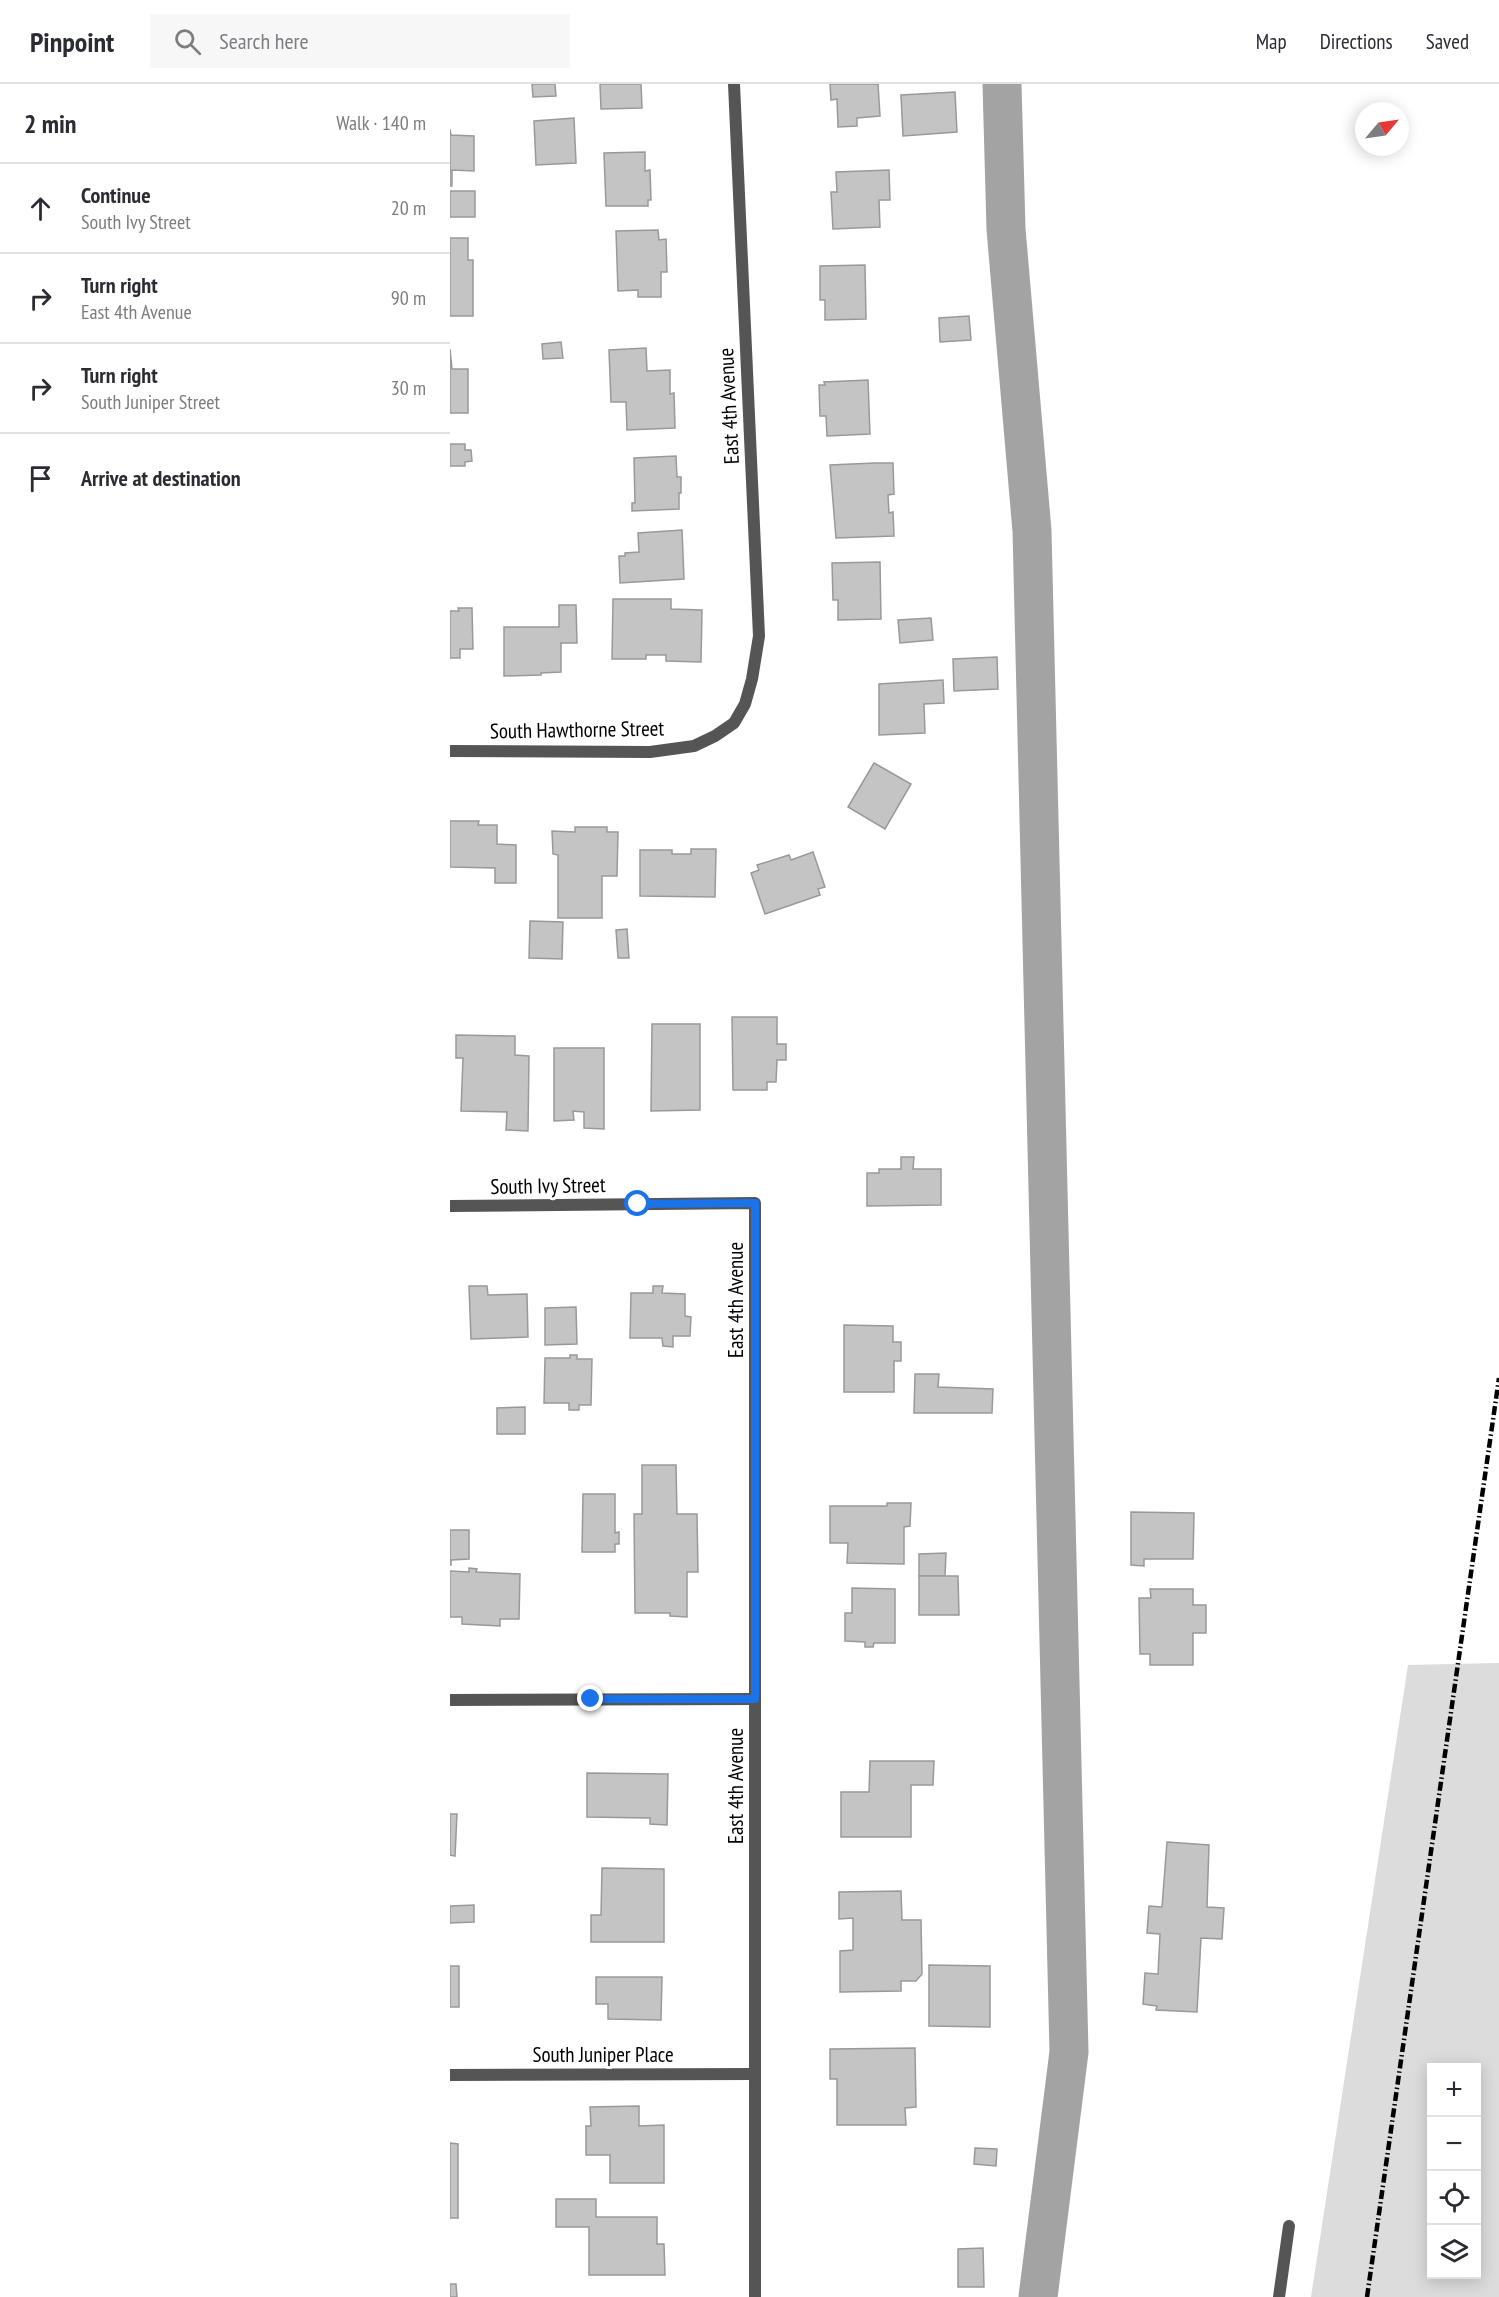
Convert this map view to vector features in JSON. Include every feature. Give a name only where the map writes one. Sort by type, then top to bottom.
[{"type":"street","name":"East 4th Avenue","points":[[734,84],[759,636],[752,679],[745,704],[734,723]]},
{"type":"street","name":"South Hawthorne Street","points":[[450,751],[650,752],[694,746],[734,723]]},
{"type":"street","name":"East 4th Avenue","points":[[755,1203],[755,2297]]},
{"type":"street","name":"South Ivy Street","points":[[450,1206],[755,1203]]},
{"type":"street","points":[[450,1700],[755,1699]]},
{"type":"street","name":"South Juniper Place","points":[[450,2075],[756,2074]]},
{"type":"street","points":[[1279,2297],[1289,2226]]},
{"type":"shaded area","points":[[1499,1663],[1499,2297],[1311,2297],[1408,1665]]},
{"type":"building","points":[[532,84],[555,84],[556,96],[533,97]]},
{"type":"building","points":[[600,84],[641,84],[642,108],[601,109]]},
{"type":"building","points":[[830,84],[878,84],[880,116],[857,118],[857,126],[838,127],[837,99],[831,100]]},
{"type":"building","points":[[955,92],[957,132],[903,136],[901,95]]},
{"type":"building","points":[[574,118],[576,163],[536,165],[534,121]]},
{"type":"building","points":[[450,129],[451,135],[474,136],[474,171],[452,170],[452,186],[450,186]]},
{"type":"building","points":[[645,152],[645,171],[650,170],[651,200],[648,200],[648,206],[606,206],[604,153]]},
{"type":"building","points":[[889,170],[890,200],[879,200],[880,227],[833,229],[831,192],[837,192],[836,172]]},
{"type":"building","points":[[450,191],[475,191],[475,217],[450,217]]},
{"type":"building","points":[[658,230],[659,240],[666,239],[667,272],[661,272],[661,297],[638,297],[638,290],[618,291],[616,231]]},
{"type":"building","points":[[450,238],[468,238],[468,260],[473,260],[473,316],[450,316]]},
{"type":"building","points":[[865,265],[866,319],[825,320],[825,300],[820,300],[820,266]]},
{"type":"building","points":[[969,316],[971,340],[940,342],[939,318]]},
{"type":"building","points":[[561,342],[563,358],[543,359],[542,344]]},
{"type":"building","points":[[646,348],[647,371],[670,370],[670,394],[674,393],[675,428],[627,430],[626,402],[611,402],[609,350]]},
{"type":"building","points":[[450,349],[452,369],[468,369],[468,413],[450,413]]},
{"type":"building","points":[[868,380],[870,434],[827,436],[826,416],[820,416],[819,385],[825,385],[824,382]]},
{"type":"building","points":[[450,444],[465,444],[465,450],[471,450],[472,461],[465,462],[465,466],[450,466]]},
{"type":"building","points":[[676,456],[677,477],[681,477],[679,509],[632,511],[632,503],[635,503],[634,458]]},
{"type":"building","points":[[893,463],[894,494],[888,495],[889,513],[893,512],[894,536],[836,538],[830,465]]},
{"type":"building","points":[[682,530],[684,579],[620,583],[619,556],[639,552],[638,533]]},
{"type":"building","points":[[880,562],[881,619],[838,620],[838,600],[833,600],[832,563]]},
{"type":"building","points":[[613,599],[671,599],[671,609],[702,610],[701,662],[666,661],[666,655],[646,655],[646,659],[612,659]]},
{"type":"building","points":[[559,605],[576,605],[577,643],[561,643],[561,672],[504,676],[504,627],[559,627]]},
{"type":"building","points":[[458,608],[472,608],[473,649],[460,649],[460,658],[450,658],[450,611],[459,611]]},
{"type":"building","points":[[931,618],[933,640],[900,643],[898,620]]},
{"type":"building","points":[[997,657],[998,689],[954,691],[953,659]]},
{"type":"building","points":[[943,680],[944,703],[924,704],[925,733],[879,735],[879,684]]},
{"type":"building","points":[[874,763],[911,784],[885,829],[848,807]]},
{"type":"building","points":[[450,821],[479,821],[478,825],[497,825],[497,844],[516,845],[516,883],[495,883],[495,868],[450,867]]},
{"type":"building","points":[[575,827],[607,827],[607,832],[618,832],[617,876],[602,876],[602,918],[558,918],[558,855],[553,854],[552,831],[575,832]]},
{"type":"building","points":[[691,849],[716,849],[715,897],[640,896],[640,850],[672,850],[672,854],[691,854]]},
{"type":"building","points":[[813,852],[825,887],[818,889],[820,895],[765,914],[751,873],[759,870],[757,865],[789,855],[791,860]]},
{"type":"building","points":[[530,921],[563,922],[562,959],[529,958]]},
{"type":"building","points":[[627,929],[629,958],[618,958],[616,930]]},
{"type":"building","points":[[732,1017],[777,1017],[777,1044],[786,1044],[786,1060],[777,1060],[776,1082],[767,1082],[767,1090],[733,1090]]},
{"type":"building","points":[[652,1024],[700,1024],[700,1110],[651,1111]]},
{"type":"building","points":[[456,1035],[515,1036],[515,1055],[529,1056],[528,1131],[506,1130],[507,1112],[461,1111],[463,1058],[456,1058]]},
{"type":"building","points":[[554,1048],[604,1048],[604,1129],[584,1128],[584,1112],[573,1111],[574,1120],[554,1121]]},
{"type":"building","points":[[901,1157],[914,1157],[913,1169],[941,1169],[941,1205],[867,1206],[867,1173],[879,1173],[879,1169],[901,1169]]},
{"type":"building","points":[[469,1286],[487,1286],[488,1295],[527,1294],[528,1337],[471,1339]]},
{"type":"building","points":[[653,1286],[663,1286],[662,1293],[685,1294],[685,1316],[691,1317],[690,1336],[673,1336],[673,1347],[663,1346],[662,1338],[630,1338],[631,1293],[653,1293]]},
{"type":"building","points":[[576,1307],[577,1344],[545,1345],[545,1308]]},
{"type":"building","points":[[844,1325],[893,1326],[893,1342],[901,1342],[901,1361],[894,1361],[894,1392],[844,1392]]},
{"type":"building","points":[[570,1355],[577,1355],[577,1359],[592,1359],[591,1405],[579,1405],[579,1410],[569,1410],[569,1403],[544,1403],[545,1358],[570,1358]]},
{"type":"building","points":[[915,1374],[939,1374],[938,1387],[993,1389],[992,1413],[914,1413]]},
{"type":"building","points":[[525,1407],[525,1434],[497,1434],[497,1408]]},
{"type":"building","points":[[642,1465],[676,1465],[677,1514],[697,1514],[698,1572],[687,1572],[687,1617],[670,1616],[670,1613],[635,1613],[634,1514],[642,1514]]},
{"type":"building","points":[[583,1494],[615,1494],[615,1533],[619,1532],[619,1544],[615,1544],[615,1552],[582,1552]]},
{"type":"building","points":[[887,1503],[911,1503],[910,1526],[904,1527],[904,1564],[847,1563],[848,1543],[830,1543],[830,1506],[887,1506]]},
{"type":"building","points":[[1131,1512],[1194,1513],[1193,1559],[1144,1559],[1144,1566],[1131,1565]]},
{"type":"building","points":[[450,1530],[469,1530],[469,1559],[451,1560],[451,1565],[450,1565]]},
{"type":"building","points":[[946,1553],[945,1576],[919,1576],[919,1554]]},
{"type":"building","points":[[469,1568],[477,1569],[476,1572],[520,1574],[519,1619],[500,1619],[500,1626],[462,1624],[462,1617],[450,1617],[450,1571],[469,1572]]},
{"type":"building","points":[[919,1576],[958,1576],[959,1615],[919,1615]]},
{"type":"building","points":[[852,1588],[895,1589],[895,1643],[874,1643],[873,1647],[865,1647],[865,1642],[845,1641],[845,1613],[852,1613]]},
{"type":"building","points":[[1150,1589],[1193,1589],[1193,1605],[1206,1605],[1206,1633],[1193,1633],[1193,1665],[1150,1665],[1150,1654],[1140,1654],[1139,1598],[1151,1598]]},
{"type":"building","points":[[870,1761],[934,1761],[933,1785],[911,1785],[911,1837],[841,1837],[841,1792],[869,1792]]},
{"type":"building","points":[[587,1773],[668,1774],[667,1825],[650,1824],[650,1818],[587,1817]]},
{"type":"building","points":[[450,1814],[457,1814],[455,1856],[450,1855]]},
{"type":"building","points":[[1167,1842],[1209,1845],[1207,1907],[1224,1908],[1222,1939],[1201,1938],[1197,2012],[1156,2010],[1157,2006],[1143,2004],[1145,1973],[1158,1974],[1160,1934],[1147,1933],[1149,1906],[1162,1907]]},
{"type":"building","points":[[602,1868],[664,1869],[664,1942],[591,1942],[591,1915],[601,1915]]},
{"type":"building","points":[[901,1891],[902,1920],[921,1920],[922,1974],[916,1981],[901,1981],[901,1991],[840,1992],[840,1951],[853,1950],[853,1918],[839,1919],[839,1892]]},
{"type":"building","points":[[474,1905],[474,1922],[450,1923],[450,1906]]},
{"type":"building","points":[[929,1965],[990,1966],[990,2027],[929,2026]]},
{"type":"building","points":[[450,1966],[459,1966],[459,2007],[450,2007]]},
{"type":"building","points":[[596,1977],[662,1977],[661,2020],[608,2019],[608,2004],[596,2004]]},
{"type":"building","points":[[915,2048],[916,2107],[905,2108],[906,2125],[837,2125],[837,2079],[830,2079],[830,2049]]},
{"type":"building","points":[[639,2106],[639,2126],[664,2125],[664,2183],[610,2183],[610,2155],[586,2155],[586,2126],[591,2126],[590,2107]]},
{"type":"building","points":[[450,2143],[458,2144],[458,2218],[450,2218]]},
{"type":"building","points":[[975,2148],[997,2149],[996,2166],[974,2164]]},
{"type":"building","points":[[556,2199],[596,2199],[596,2217],[657,2217],[657,2244],[664,2244],[665,2275],[589,2275],[589,2227],[556,2227]]},
{"type":"building","points":[[983,2248],[984,2287],[958,2287],[958,2249]]},
{"type":"building","points":[[450,2284],[456,2284],[457,2297],[450,2297]]},
{"type":"waterway","points":[[1002,84],[1006,229],[1032,531],[1069,2052],[1038,2297]]},
{"type":"railway","points":[[1367,2297],[1499,1378]]},
{"type":"route","points":[[591,1699],[755,1699],[755,1203],[638,1204]]}]
